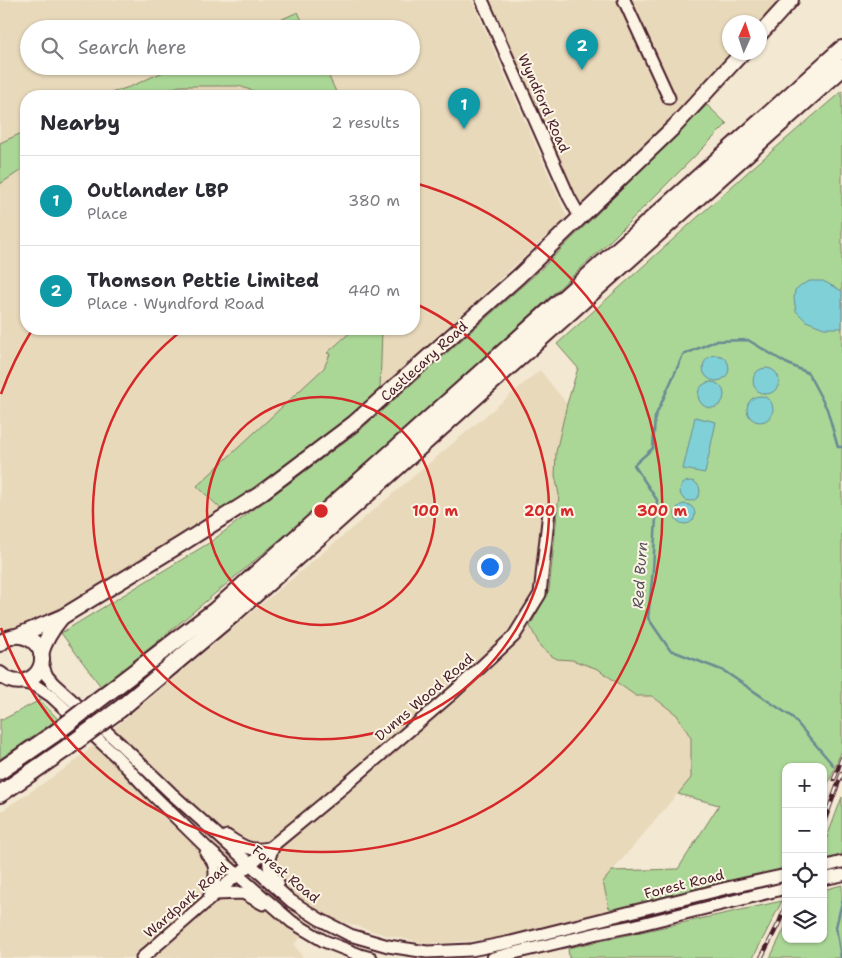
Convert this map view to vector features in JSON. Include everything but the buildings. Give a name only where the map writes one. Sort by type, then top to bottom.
[{"type":"highway","points":[[0,771],[54,734],[216,610],[842,49]]},
{"type":"highway","points":[[0,794],[120,709],[240,608],[842,68]]},
{"type":"main road","points":[[767,26],[791,0]]},
{"type":"main road","name":"Castlecary Road","points":[[8,636],[62,616],[183,543],[260,494],[354,423],[519,276],[674,127],[736,60]]},
{"type":"main road","name":"Castlecary Road","points":[[8,681],[30,679],[35,675],[39,670],[44,644],[62,616]]},
{"type":"main road","points":[[8,636],[31,639],[39,647],[41,658]]},
{"type":"street","name":"Wyndford Road","points":[[482,0],[569,197],[580,217]]},
{"type":"street","points":[[624,0],[669,98]]},
{"type":"street","name":"Dunns Wood Road","points":[[250,864],[454,692],[514,636],[540,594],[549,510]]},
{"type":"street","name":"Forest Road","points":[[41,658],[47,676],[52,683],[291,901],[319,919],[350,935],[388,946],[427,952],[470,950],[511,942],[782,876]]},
{"type":"street","points":[[8,681],[36,686],[50,696],[117,757],[210,851],[292,922]]},
{"type":"street","points":[[202,820],[247,848],[258,850],[272,846]]},
{"type":"street","points":[[189,830],[213,862],[216,876],[211,897],[244,893],[324,941],[360,956],[371,958]]},
{"type":"street","points":[[272,846],[268,859],[272,876],[299,906]]},
{"type":"street","points":[[232,848],[238,862],[237,875]]},
{"type":"street","points":[[827,866],[842,862]]},
{"type":"street","points":[[250,864],[250,875],[262,896]]},
{"type":"street","name":"Wardpark Road","points":[[142,958],[250,864]]},
{"type":"street","points":[[827,878],[842,875]]},
{"type":"street","name":"Forest Road","points":[[492,958],[782,889]]},
{"type":"shaded area","points":[[0,0],[472,0],[567,217],[349,419],[222,510],[59,611],[18,626],[0,640]]},
{"type":"shaded area","points":[[489,0],[784,0],[767,18],[767,15],[722,15],[722,60],[728,60],[674,118],[580,206]]},
{"type":"shaded area","points":[[540,370],[567,404],[556,452],[555,475],[559,495],[549,590],[530,626],[540,646],[557,659],[572,660],[598,669],[636,696],[651,696],[677,715],[691,738],[691,778],[603,882],[609,908],[596,917],[498,939],[428,944],[382,934],[324,916],[294,944],[303,958],[0,958],[0,812],[69,766]]},
{"type":"green space","points":[[298,12],[302,20],[280,20]]},
{"type":"green space","points":[[156,75],[328,75],[335,90],[250,90],[239,86],[180,86],[167,90],[120,90]]},
{"type":"green space","points":[[842,91],[842,750],[827,786],[827,763],[782,763],[782,871],[618,910],[609,908],[603,882],[612,871],[678,869],[719,805],[678,794],[691,778],[691,738],[677,715],[652,696],[636,696],[598,669],[572,660],[557,659],[550,655],[540,646],[530,626],[549,590],[559,495],[555,475],[556,452],[567,404],[578,368],[557,344],[750,170]]},
{"type":"green space","points":[[707,105],[727,124],[605,246],[357,475],[102,688],[61,633],[209,543],[359,431],[539,271]]},
{"type":"green space","points":[[20,134],[20,171],[0,184],[0,143]]},
{"type":"green space","points":[[347,335],[382,335],[380,390],[349,419],[222,510],[197,486],[324,368],[330,354],[327,353]]},
{"type":"green space","points":[[40,700],[58,719],[0,759],[0,719],[2,720]]},
{"type":"green space","points":[[842,797],[842,858],[827,862],[827,837]]},
{"type":"green space","points":[[842,885],[842,958],[770,958],[782,933],[782,943],[827,943],[827,889]]},
{"type":"green space","points":[[782,901],[753,958],[569,958],[568,948]]},
{"type":"water","points":[[810,281],[823,281],[842,291],[842,328],[824,328],[806,321],[796,311],[795,290]]},
{"type":"water","points":[[716,355],[725,359],[729,368],[725,377],[716,381],[707,377],[703,368],[707,359]]},
{"type":"water","points":[[766,368],[775,372],[779,381],[775,390],[766,394],[757,390],[753,381],[757,372]]},
{"type":"water","points":[[711,382],[720,386],[724,395],[720,404],[711,408],[702,404],[698,395],[702,386]]},
{"type":"water","points":[[760,396],[769,400],[773,409],[769,418],[760,422],[751,418],[747,409],[751,400]]},
{"type":"water","points":[[695,417],[716,422],[705,473],[683,469]]},
{"type":"water","points":[[686,481],[694,481],[700,487],[700,495],[694,501],[686,501],[680,495],[680,487]]},
{"type":"water","points":[[681,504],[689,504],[695,510],[695,518],[689,524],[681,524],[675,518],[675,510]]},
{"type":"waterway","name":"Red Burn","points":[[833,765],[792,717],[724,671],[670,650],[648,618],[657,500],[634,465],[653,448],[655,417],[683,355],[715,341],[748,340],[786,363],[808,373],[827,409],[838,447],[842,447]]},
{"type":"waterway","name":"Red Burn","points":[[841,958],[836,927],[842,902]]},
{"type":"railway","points":[[834,779],[842,758]]},
{"type":"railway","points":[[827,814],[842,773]]},
{"type":"railway","points":[[761,958],[782,915]]},
{"type":"place","name":"Thomson Pettie Limited","points":[[582,70]]},
{"type":"place","name":"Outlander LBP","points":[[464,129]]}]
